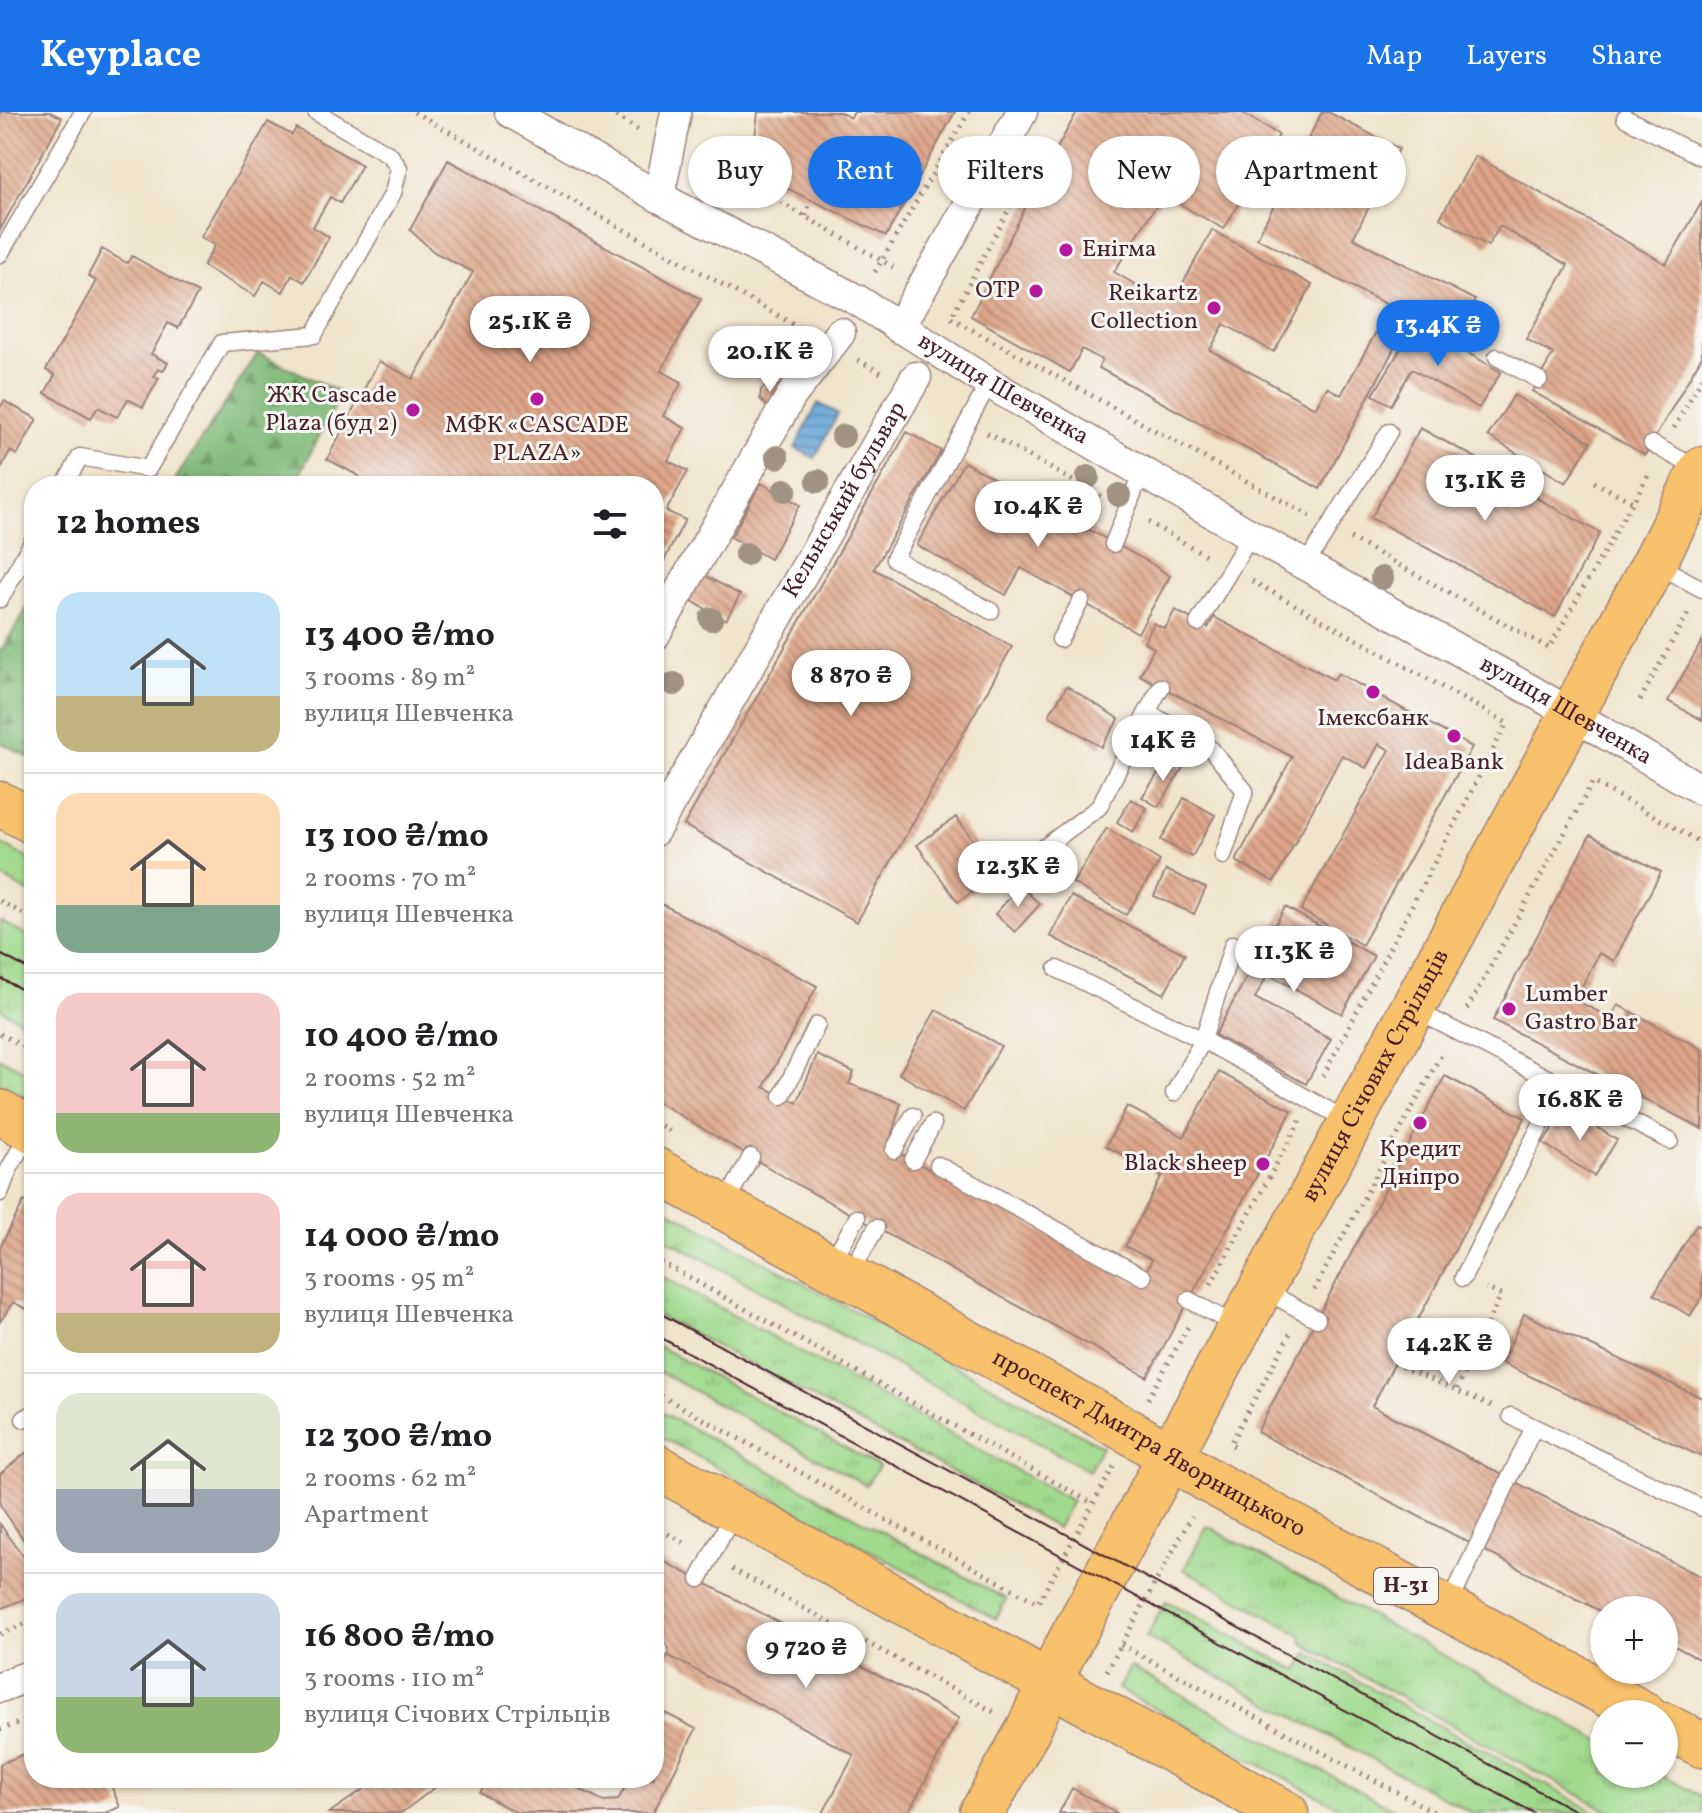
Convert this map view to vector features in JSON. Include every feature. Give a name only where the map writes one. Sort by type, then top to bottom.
[{"type":"main road","name":"вулиця Січових Стрільців","points":[[982,1813],[1259,1287],[1702,470]]},
{"type":"main road","points":[[0,804],[24,817]]},
{"type":"main road","name":"проспект Дмитра Яворницького","points":[[664,1175],[1211,1482],[1618,1700]]},
{"type":"main road","points":[[664,1470],[1286,1813]]},
{"type":"main road","points":[[1678,1732],[1702,1745]]},
{"type":"street","name":"вулиця Шевченка","points":[[510,112],[659,197],[857,300],[989,383],[1251,535],[1702,790]]},
{"type":"street","points":[[659,197],[676,112]]},
{"type":"street","points":[[899,328],[1022,112]]},
{"type":"street","points":[[664,618],[791,396],[840,333]]},
{"type":"street","name":"Кельнський бульвар","points":[[664,814],[916,377]]},
{"type":"street","points":[[0,1687],[24,1678]]},
{"type":"lane","points":[[0,254],[83,112]]},
{"type":"lane","points":[[70,476],[80,457],[148,469],[222,343],[314,335],[393,193],[399,168],[390,155],[316,112]]},
{"type":"lane","points":[[1625,118],[1702,157]]},
{"type":"lane","points":[[1497,357],[1539,380]]},
{"type":"lane","points":[[989,383],[894,559],[991,611]]},
{"type":"lane","points":[[1306,564],[1389,432]]},
{"type":"lane","points":[[1657,447],[1702,470]]},
{"type":"lane","points":[[1113,544],[1142,471]]},
{"type":"lane","points":[[1198,623],[1251,535]]},
{"type":"lane","points":[[0,599],[24,557]]},
{"type":"lane","points":[[1654,563],[1702,589]]},
{"type":"lane","points":[[1060,639],[1081,601]]},
{"type":"lane","points":[[1026,861],[1099,807],[1161,687]]},
{"type":"lane","points":[[1147,712],[1211,749],[1245,791],[1223,856]]},
{"type":"lane","points":[[1174,1093],[1203,1040],[1233,944]]},
{"type":"lane","points":[[1057,969],[1203,1040],[1350,1122]]},
{"type":"lane","points":[[1411,1008],[1670,1141]]},
{"type":"lane","points":[[782,1096],[817,1025]]},
{"type":"lane","points":[[1463,1278],[1560,1087]]},
{"type":"lane","points":[[894,1150],[913,1116]]},
{"type":"lane","points":[[0,1193],[22,1124]]},
{"type":"lane","points":[[913,1160],[933,1124]]},
{"type":"lane","points":[[723,1207],[751,1157]]},
{"type":"lane","points":[[938,1165],[1143,1277]]},
{"type":"lane","points":[[839,1271],[857,1218]]},
{"type":"lane","points":[[839,1271],[876,1228]]},
{"type":"lane","points":[[1259,1287],[1310,1315]]},
{"type":"lane","points":[[1194,1303],[1238,1327]]},
{"type":"lane","points":[[1511,1416],[1702,1508]]},
{"type":"lane","points":[[1447,1608],[1534,1427]]},
{"type":"lane","points":[[699,1579],[736,1510]]},
{"type":"path","points":[[609,112],[651,138]]},
{"type":"path","points":[[875,272],[969,112]]},
{"type":"path","points":[[792,208],[893,267]]},
{"type":"path","points":[[806,216],[808,208]]},
{"type":"path","points":[[1009,208],[951,318],[1549,648],[1633,502],[1657,447],[1702,378]]},
{"type":"path","points":[[1594,482],[1633,502]]},
{"type":"path","points":[[1640,700],[1702,589]]},
{"type":"path","points":[[1149,1400],[1194,1303],[1311,1100],[1507,723]]},
{"type":"path","points":[[1230,1444],[1310,1315],[1454,1031],[1593,782],[1702,843]]},
{"type":"path","points":[[0,901],[24,914]]},
{"type":"path","points":[[0,1034],[24,1047]]},
{"type":"path","points":[[664,1264],[1092,1503]]},
{"type":"path","points":[[1457,1389],[1501,1295]]},
{"type":"path","points":[[1394,1363],[1511,1416]]},
{"type":"path","points":[[664,1397],[1038,1603],[1119,1457]]},
{"type":"path","points":[[1107,1671],[1194,1512]]},
{"type":"path","points":[[664,1531],[997,1713]]},
{"type":"path","points":[[0,1634],[24,1624]]},
{"type":"path","points":[[1121,1645],[1436,1813]]},
{"type":"path","points":[[0,1730],[24,1721]]},
{"type":"green space","points":[[258,353],[341,393],[299,476],[178,476]]},
{"type":"green space","points":[[24,613],[24,755],[0,742],[0,652]]},
{"type":"green space","points":[[0,843],[24,856],[24,889],[0,876]]},
{"type":"green space","points":[[0,921],[24,934],[24,1022],[0,1009]]},
{"type":"green space","points":[[0,1058],[24,1071],[24,1097],[0,1084]]},
{"type":"green space","points":[[664,1207],[1102,1446],[1089,1471],[664,1237]]},
{"type":"green space","points":[[664,1277],[1072,1501],[1057,1528],[664,1318]]},
{"type":"green space","points":[[664,1349],[879,1466],[866,1485],[664,1374]]},
{"type":"green space","points":[[664,1413],[1006,1599],[996,1619],[664,1438]]},
{"type":"green space","points":[[1207,1526],[1590,1735],[1590,1788],[1678,1788],[1678,1784],[1702,1797],[1702,1813],[1612,1813],[1302,1643],[1301,1635],[1184,1569]]},
{"type":"green space","points":[[1166,1601],[1298,1671],[1308,1653],[1597,1813],[1472,1813],[1146,1637]]},
{"type":"green space","points":[[1130,1667],[1400,1813],[1350,1813],[1118,1689]]},
{"type":"water","points":[[818,403],[838,414],[815,458],[795,448]]},
{"type":"building","points":[[0,112],[50,112],[62,118],[0,230]]},
{"type":"building","points":[[758,112],[840,112],[851,118],[854,112],[955,112],[942,136],[938,136],[938,143],[922,171],[922,136],[808,136],[808,198],[792,191],[792,136],[755,136]]},
{"type":"building","points":[[1077,112],[1241,112],[1279,135],[1216,136],[1216,208],[1236,208],[1224,229],[1186,208],[1200,208],[1200,136],[1088,136],[1088,208],[1155,208],[1114,272],[1140,287],[1178,292],[1212,230],[1312,285],[1274,352],[1224,324],[1210,350],[1315,408],[1327,387],[1341,395],[1379,327],[1399,339],[1320,489],[1099,368],[1102,360],[1082,349],[1070,372],[971,316],[1025,208],[1072,208],[1072,136],[1064,136]]},
{"type":"building","points":[[1322,112],[1328,112],[1374,136],[1310,136]]},
{"type":"building","points":[[268,122],[292,135],[296,128],[362,165],[340,203],[330,197],[313,227],[329,237],[304,282],[292,275],[283,292],[264,281],[255,296],[203,266],[215,245],[201,237]]},
{"type":"building","points":[[1475,156],[1666,264],[1702,202],[1702,356],[1645,455],[1532,391],[1553,354],[1526,339],[1568,265],[1500,226],[1488,246],[1440,218]]},
{"type":"building","name":"МФК «CASCADE PLAZA»","points":[[448,160],[701,299],[661,371],[682,382],[663,416],[685,428],[668,461],[688,471],[666,511],[685,520],[664,561],[664,476],[359,476],[327,459],[379,361],[413,379],[473,272],[434,252],[410,230]]},
{"type":"building","points":[[828,208],[902,208],[886,236]]},
{"type":"building","points":[[1272,208],[1369,208],[1353,238],[1475,300],[1454,339],[1257,238]]},
{"type":"building","points":[[102,249],[127,263],[132,256],[198,293],[178,328],[168,323],[151,354],[168,363],[163,371],[158,369],[154,376],[159,378],[143,407],[128,399],[117,417],[98,407],[91,418],[45,393],[55,375],[46,370],[96,281],[88,276]]},
{"type":"building","points":[[1416,323],[1501,372],[1479,408],[1412,369],[1391,405],[1373,395]]},
{"type":"building","points":[[775,384],[782,388],[768,408],[760,399],[761,390]]},
{"type":"building","points":[[1514,395],[1591,442],[1566,483],[1488,436]]},
{"type":"building","points":[[4,401],[37,419],[17,455],[10,451],[0,470],[0,408]]},
{"type":"building","points":[[1420,428],[1519,481],[1517,487],[1600,533],[1555,617],[1371,518]]},
{"type":"building","points":[[907,432],[941,451],[874,569],[1012,647],[857,922],[684,825]]},
{"type":"building","points":[[964,462],[1170,576],[1138,633],[1021,568],[1006,595],[917,545]]},
{"type":"building","points":[[761,483],[800,505],[770,559],[731,537]]},
{"type":"building","points":[[697,571],[740,595],[726,620],[684,597]]},
{"type":"building","points":[[1175,610],[1208,628],[1214,617],[1334,680],[1338,673],[1472,747],[1362,945],[1301,910],[1390,750],[1379,744],[1366,768],[1342,755],[1274,882],[1236,861],[1292,757],[1140,675],[1154,648],[1144,642],[1154,623],[1165,629]]},
{"type":"building","points":[[1702,641],[1702,720],[1668,701]]},
{"type":"building","points":[[1067,686],[1119,719],[1101,747],[1049,715]]},
{"type":"building","points":[[1168,759],[1183,768],[1158,807],[1142,797]]},
{"type":"building","points":[[1184,798],[1215,815],[1192,857],[1161,840]]},
{"type":"building","points":[[1131,799],[1147,808],[1133,832],[1117,822]]},
{"type":"building","points":[[956,817],[998,874],[958,902],[917,845]]},
{"type":"building","points":[[1107,828],[1160,861],[1126,915],[1073,883]]},
{"type":"building","points":[[1590,835],[1661,872],[1614,961],[1599,953],[1575,1000],[1611,1018],[1618,1005],[1702,1049],[1702,1129],[1493,1020]]},
{"type":"building","points":[[1166,870],[1206,888],[1194,914],[1154,896]]},
{"type":"building","points":[[1020,886],[1040,904],[1015,932],[995,914]]},
{"type":"building","points":[[1071,896],[1185,954],[1164,994],[1050,936]]},
{"type":"building","points":[[664,905],[817,986],[764,1087],[797,1103],[817,1055],[854,1072],[849,1084],[901,1103],[888,1147],[1139,1284],[1152,1260],[1125,1246],[1162,1176],[1106,1146],[1127,1106],[1184,1137],[1219,1072],[1292,1111],[1147,1377],[800,1186],[664,1106]]},
{"type":"building","points":[[1285,907],[1374,956],[1342,1014],[1268,974],[1255,998],[1331,1039],[1306,1084],[1215,1035]]},
{"type":"building","points":[[936,1010],[1001,1046],[964,1111],[899,1074]]},
{"type":"building","points":[[1445,1076],[1525,1118],[1372,1406],[1702,1577],[1702,1661],[1678,1648],[1678,1596],[1590,1596],[1590,1606],[1257,1432]]},
{"type":"building","points":[[1566,1108],[1617,1140],[1594,1176],[1543,1143]]},
{"type":"building","points":[[24,1201],[24,1308],[13,1302],[0,1322],[0,1247]]},
{"type":"building","points":[[1697,1224],[1702,1226],[1702,1297],[1690,1316],[1654,1294]]},
{"type":"building","points":[[1524,1314],[1702,1398],[1702,1457],[1502,1363]]},
{"type":"building","points":[[24,1454],[24,1540],[0,1505],[0,1474]]},
{"type":"building","points":[[0,1524],[24,1557],[24,1599],[0,1609]]},
{"type":"building","points":[[664,1561],[959,1718],[908,1813],[823,1813],[854,1755],[664,1653]]},
{"type":"building","points":[[664,1715],[696,1729],[653,1813],[517,1813],[480,1793],[483,1788],[578,1788],[603,1801],[618,1800],[625,1788],[664,1788]]},
{"type":"building","points":[[24,1754],[24,1788],[112,1788],[120,1807],[105,1813],[0,1813],[0,1764]]},
{"type":"building","points":[[365,1788],[434,1788],[401,1813],[329,1813]]},
{"type":"building","points":[[1072,1788],[1117,1813],[1059,1813]]},
{"type":"tram line","points":[[0,954],[24,967]]},
{"type":"tram line","points":[[0,978],[24,991]]},
{"type":"tram line","points":[[664,1315],[1579,1813]]},
{"type":"tram line","points":[[664,1339],[1534,1813]]},
{"type":"place","name":"Енігма","points":[[1066,250]]},
{"type":"place","name":"OTP","points":[[1036,291]]},
{"type":"place","name":"Reikartz Collection","points":[[1214,308]]},
{"type":"place","name":"МФК «CASCADE PLAZA»","points":[[537,399]]},
{"type":"place","name":"ЖК Cascade Plaza (буд 2)","points":[[413,410]]},
{"type":"place","name":"Імексбанк","points":[[1373,692]]},
{"type":"place","name":"IdeaBank","points":[[1454,736]]},
{"type":"place","name":"Lumber Gastro Bar","points":[[1509,1009]]},
{"type":"place","name":"Кредит Дніпро","points":[[1420,1123]]},
{"type":"place","name":"Black sheep","points":[[1263,1164]]}]
